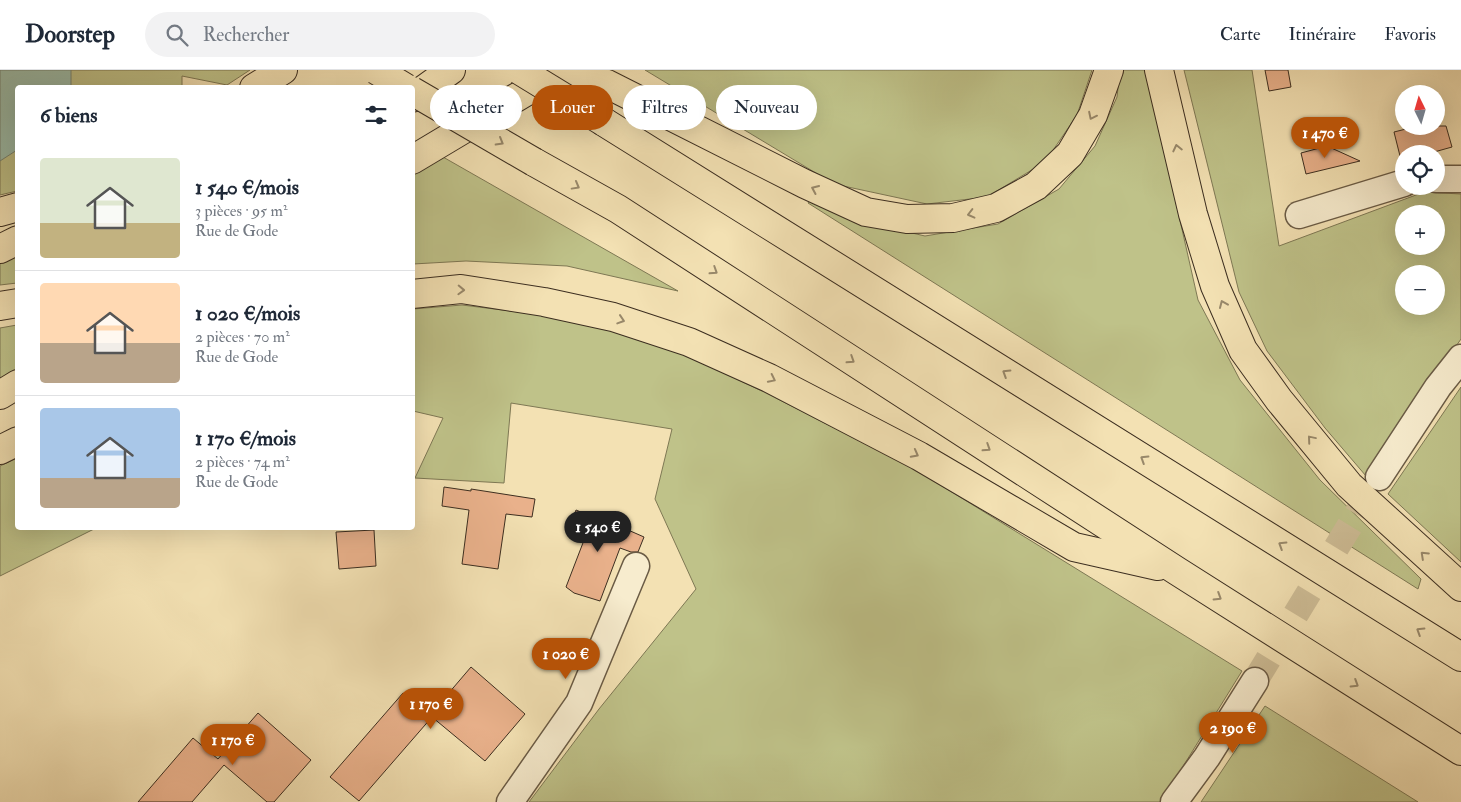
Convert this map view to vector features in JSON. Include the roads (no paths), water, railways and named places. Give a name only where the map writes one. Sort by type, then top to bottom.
[{"type":"highway","points":[[259,85],[283,70]]},
{"type":"highway","points":[[284,85],[306,70]]},
{"type":"highway","points":[[376,70],[401,85]]},
{"type":"highway","points":[[384,85],[406,70]]},
{"type":"highway","points":[[415,96],[450,70]]},
{"type":"highway","points":[[519,70],[1461,657]]},
{"type":"highway","points":[[415,158],[563,70]]},
{"type":"highway","points":[[568,70],[607,84],[805,184],[866,212],[907,219],[953,218],[996,208],[1036,186],[1070,154],[1093,115],[1109,70]]},
{"type":"highway","points":[[1159,70],[1193,214],[1216,286],[1243,350],[1279,400],[1349,485],[1447,577],[1461,587]]},
{"type":"highway","points":[[415,93],[618,209],[1177,571],[1461,751]]},
{"type":"highway","points":[[0,212],[15,208]]},
{"type":"highway","points":[[0,249],[15,242]]},
{"type":"highway","points":[[415,294],[461,289],[544,302],[613,317],[689,342],[769,378],[918,456],[1074,547],[1177,571]]},
{"type":"highway","points":[[0,306],[15,304]]},
{"type":"highway","points":[[0,395],[15,386]]},
{"type":"highway","points":[[0,405],[15,397]]},
{"type":"highway","points":[[0,450],[15,442]]},
{"type":"street","points":[[1445,179],[1461,179]]},
{"type":"street","points":[[1299,215],[1395,186]]},
{"type":"street","points":[[1379,476],[1438,387],[1461,358]]},
{"type":"street","points":[[510,802],[579,703],[636,566]]},
{"type":"street","points":[[1174,802],[1207,756],[1255,681]]},
{"type":"tunnel","points":[[1255,681],[1377,481]]}]
